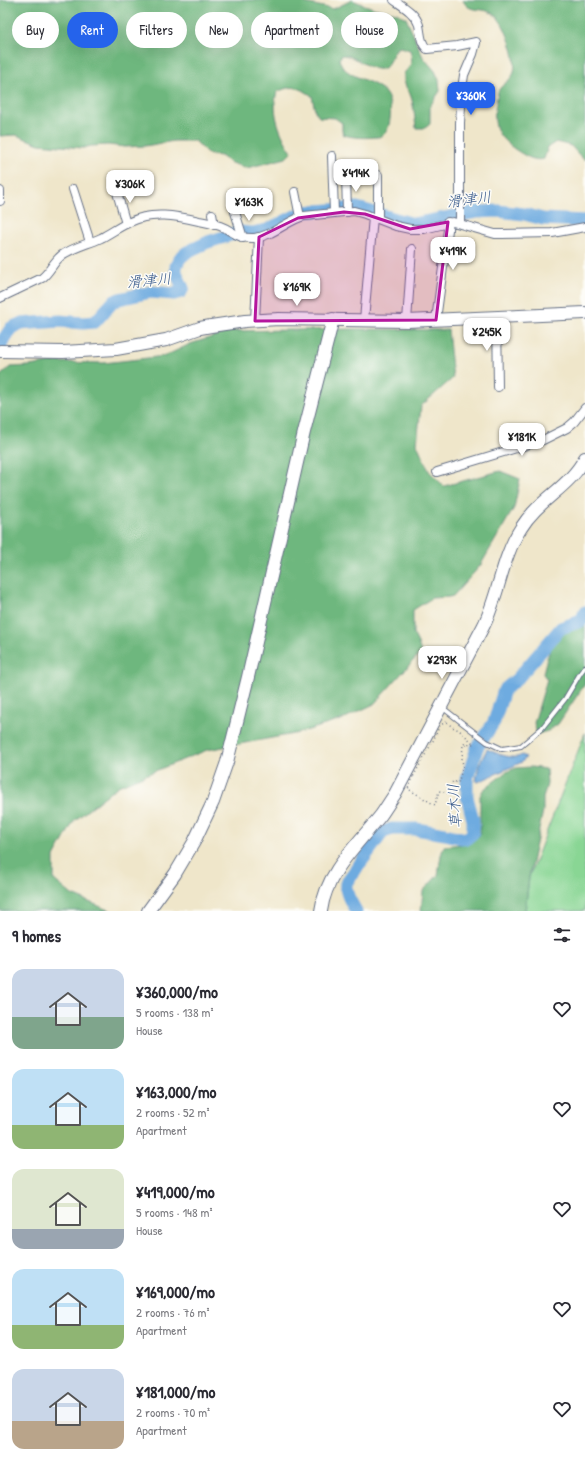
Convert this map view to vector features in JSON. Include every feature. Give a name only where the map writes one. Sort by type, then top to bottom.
[{"type":"street","points":[[387,0],[394,0],[407,9],[416,19],[419,26],[421,41],[427,49],[476,42],[474,54],[464,75],[462,89],[460,123],[460,223]]},
{"type":"street","points":[[332,156],[334,213]]},
{"type":"street","points":[[346,175],[347,212]]},
{"type":"street","points":[[364,320],[378,175]]},
{"type":"street","points":[[116,189],[126,224]]},
{"type":"street","points":[[73,190],[90,242]]},
{"type":"street","points":[[0,191],[0,202]]},
{"type":"street","points":[[294,192],[300,217]]},
{"type":"street","points":[[235,212],[243,238]]},
{"type":"street","points":[[0,298],[42,278],[61,256],[71,250],[103,237],[126,224],[142,218],[161,215],[197,220],[221,227],[237,237],[243,238],[259,236],[274,231],[300,217],[347,212],[354,212],[375,218],[396,226],[419,229],[448,222],[460,223],[480,230],[502,234],[552,233],[585,227]]},
{"type":"street","points":[[212,214],[214,225]]},
{"type":"street","points":[[436,320],[448,222]]},
{"type":"street","points":[[255,320],[259,236]]},
{"type":"street","points":[[407,321],[412,249]]},
{"type":"street","points":[[0,351],[63,352],[116,349],[166,340],[200,328],[255,320],[333,319],[407,321],[585,313]]},
{"type":"street","points":[[497,317],[498,387]]},
{"type":"street","points":[[148,911],[175,874],[194,842],[213,802],[227,762],[304,432],[333,319]]},
{"type":"street","points":[[437,472],[543,440],[567,428],[585,408]]},
{"type":"street","points":[[321,911],[325,895],[337,870],[382,814],[410,766],[491,610],[510,548],[521,526],[535,510],[566,484],[585,458]]},
{"type":"lane","points":[[441,706],[487,742],[502,749],[521,746],[542,728],[565,699],[580,672],[585,667]]},
{"type":"path","points":[[446,722],[459,730],[474,744],[466,746],[466,743],[464,744],[462,760],[463,766],[458,783],[453,781],[448,793],[439,791],[435,805],[408,789],[413,778],[410,766],[413,777],[440,725],[446,722]]},
{"type":"highlighted area","points":[[344,212],[365,214],[410,229],[448,222],[436,320],[255,321],[259,237],[298,218]]},
{"type":"green space","points":[[0,0],[303,0],[305,3],[333,9],[352,0],[373,8],[392,12],[341,12],[341,48],[398,48],[386,67],[381,69],[376,69],[348,56],[342,55],[339,59],[344,68],[352,74],[380,88],[387,96],[390,108],[389,125],[385,133],[379,137],[369,138],[344,135],[342,131],[342,123],[335,118],[319,117],[315,111],[312,96],[299,88],[287,88],[277,92],[275,100],[276,115],[280,131],[292,152],[286,158],[247,168],[231,163],[221,156],[208,154],[195,141],[174,141],[145,146],[125,147],[108,145],[83,148],[39,144],[16,135],[0,136]]},
{"type":"green space","points":[[463,0],[585,0],[585,160],[571,146],[556,142],[548,147],[544,159],[533,159],[516,150],[500,135],[497,130],[495,118],[496,103],[500,88],[510,79],[514,72],[515,68],[512,49],[504,28],[496,16],[484,10],[470,8]]},
{"type":"green space","points":[[398,14],[406,18],[423,57],[435,71],[439,80],[440,91],[430,106],[430,124],[425,128],[416,128],[412,100],[405,85],[404,73],[409,68],[411,63],[410,50],[400,47],[398,48]]},
{"type":"green space","points":[[352,329],[448,330],[453,378],[421,406],[417,444],[429,471],[444,486],[500,471],[520,479],[514,508],[480,566],[453,596],[432,598],[413,610],[413,633],[421,652],[374,704],[341,720],[299,733],[207,750],[118,786],[74,821],[54,857],[54,880],[72,895],[111,911],[0,911],[0,376],[10,367],[56,362],[104,363],[165,356],[190,344],[231,331]]},
{"type":"green space","points":[[585,622],[585,684],[558,724],[548,731],[537,734],[534,723],[547,679],[543,674],[551,647],[561,631]]},
{"type":"green space","points":[[585,733],[585,911],[525,911],[529,877]]},
{"type":"green space","points":[[531,767],[546,769],[547,784],[543,798],[543,811],[529,877],[525,911],[421,911],[423,891],[438,875],[444,846],[463,844],[480,835],[480,796],[483,790],[506,772],[516,768]]},
{"type":"water","points":[[487,749],[509,757],[518,757],[522,755],[526,757],[522,762],[478,782],[476,781],[479,765]]},
{"type":"waterway","name":"滑津川","points":[[0,351],[2,342],[11,328],[20,324],[60,321],[83,323],[95,322],[113,302],[119,299],[151,292],[174,294],[181,292],[183,288],[176,272],[176,266],[180,258],[187,252],[208,242],[240,232],[252,233],[267,230],[303,212],[357,208],[414,224],[476,212],[498,211],[524,214],[543,219],[585,221]]},
{"type":"waterway","name":"草木川","points":[[356,911],[347,894],[346,883],[383,832],[392,829],[416,829],[466,839],[473,833],[473,820],[467,797],[467,779],[477,748],[494,722],[504,690],[517,679],[561,628],[581,621],[585,612]]}]
